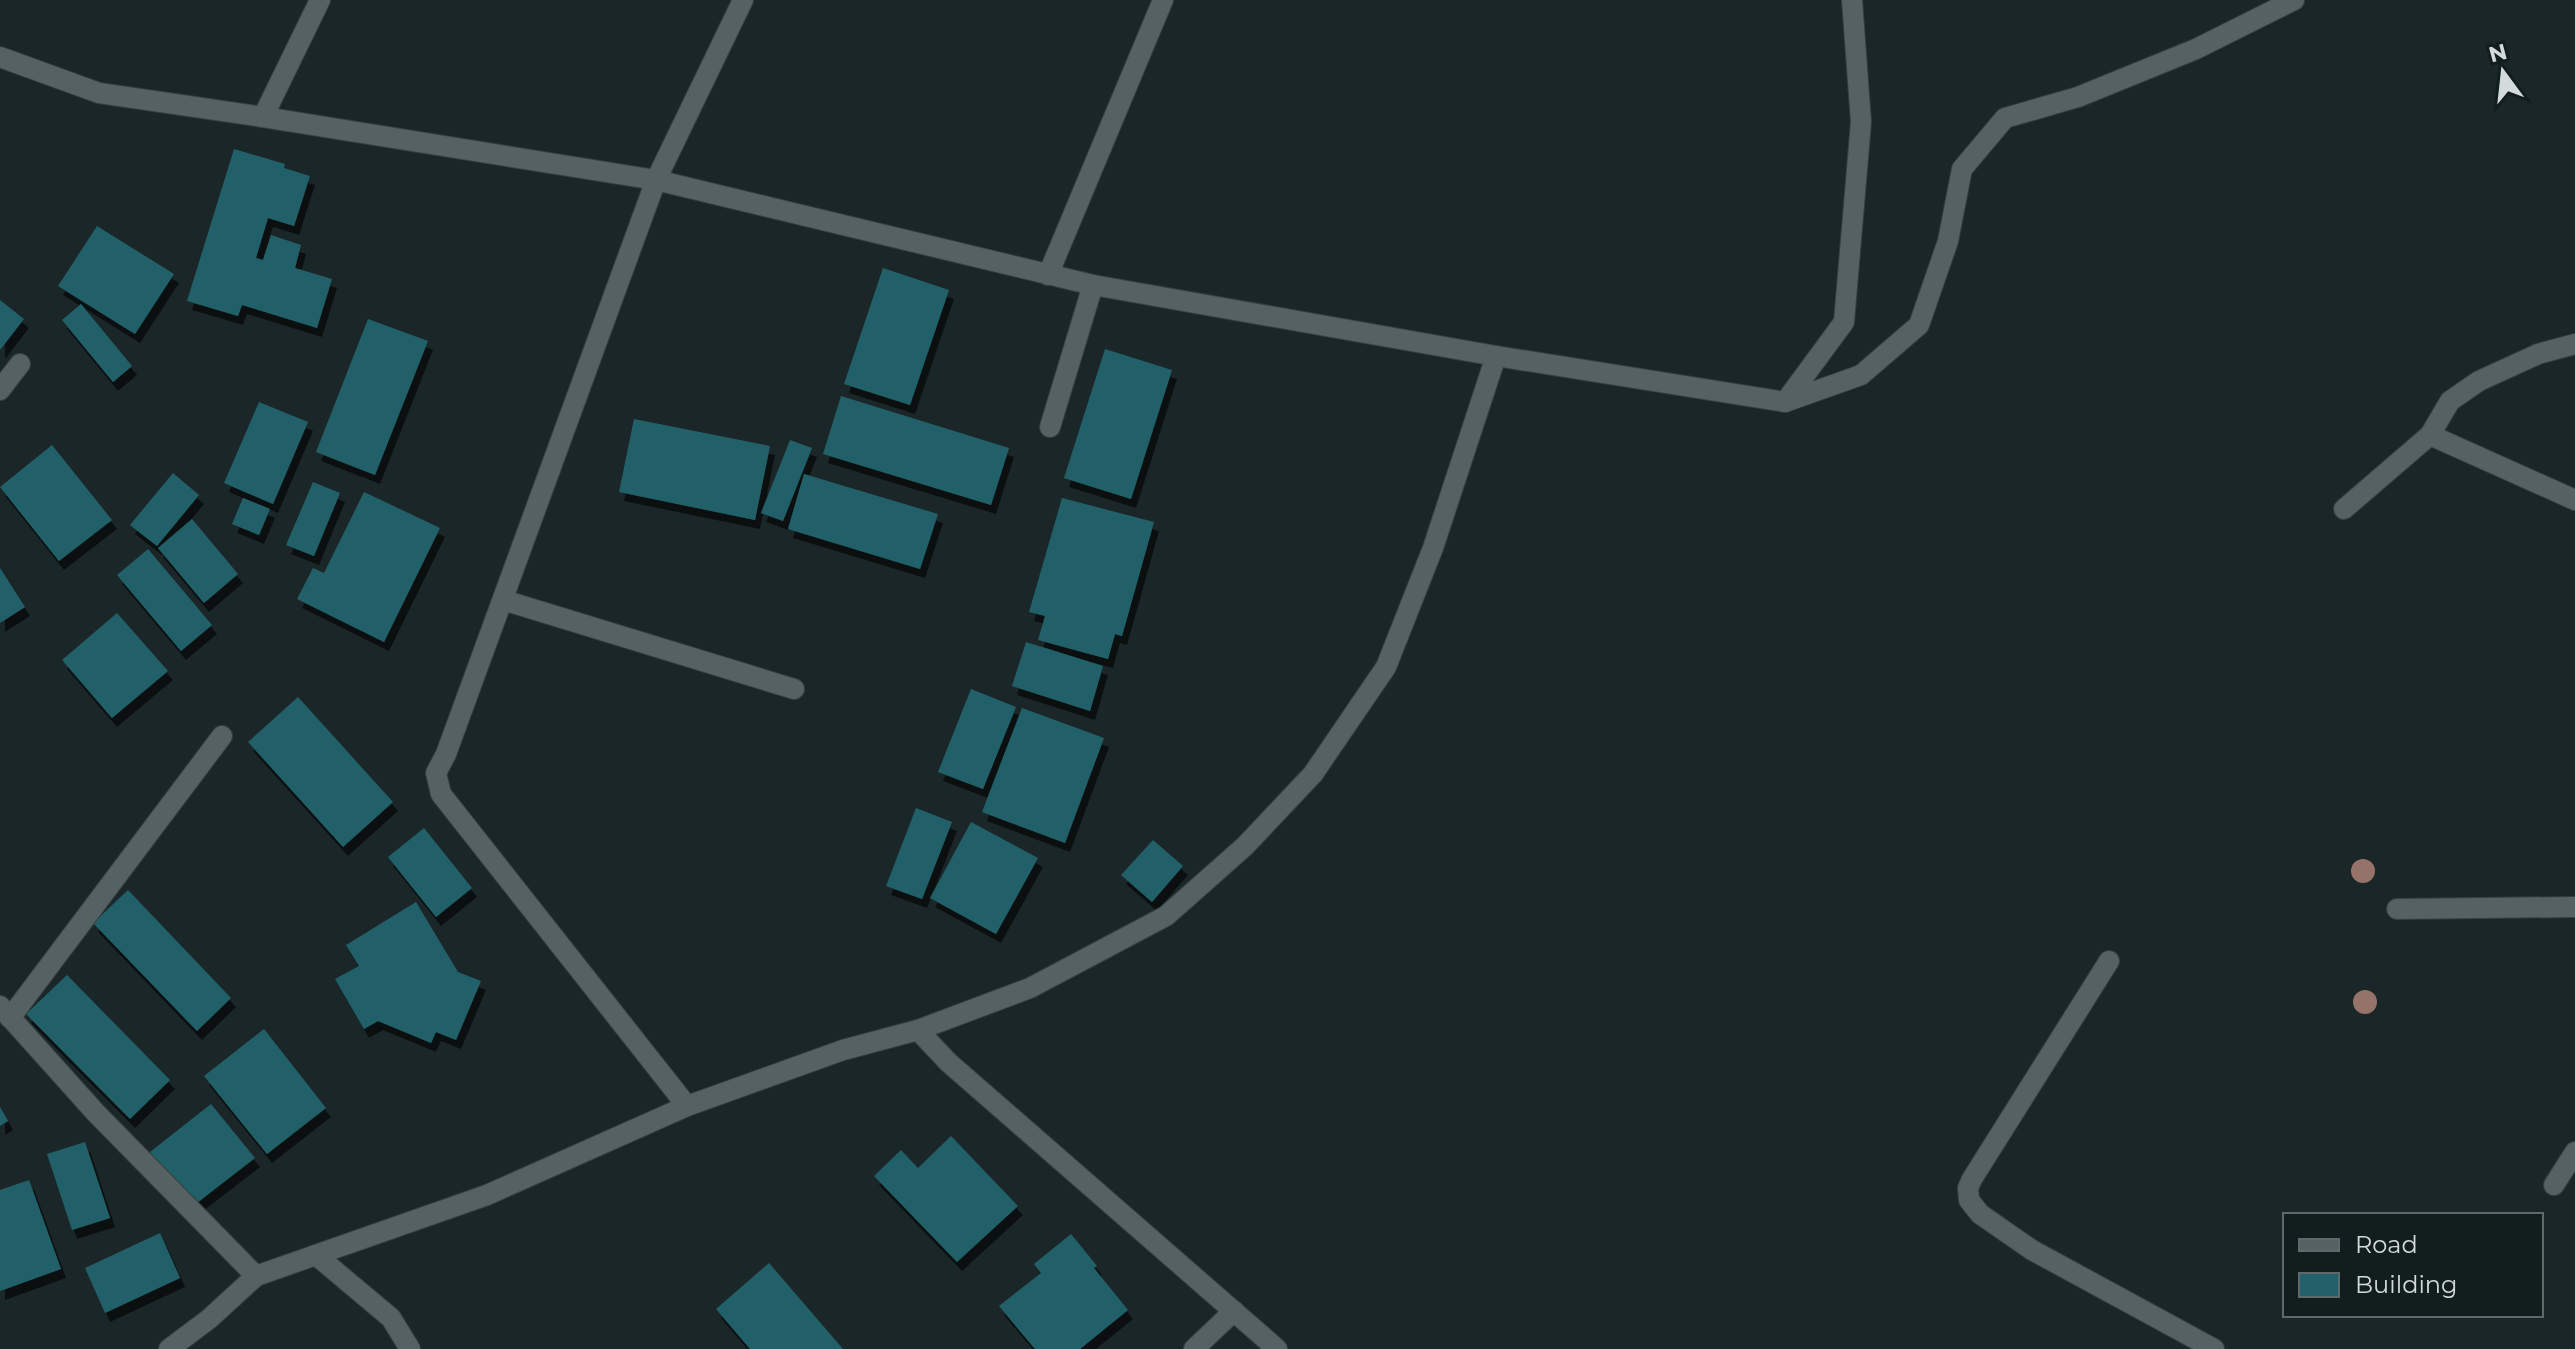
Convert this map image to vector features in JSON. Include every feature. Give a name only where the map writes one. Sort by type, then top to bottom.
[{"type":"street","points":[[263,117],[320,0]]},
{"type":"street","points":[[687,1106],[441,794],[436,773],[446,754],[656,180],[743,0]]},
{"type":"street","points":[[1048,275],[1163,0]]},
{"type":"street","points":[[1785,402],[1844,322],[1861,122],[1852,0]]},
{"type":"street","points":[[0,57],[99,93],[656,180],[1093,285],[1496,356],[1785,402],[1861,375],[1919,325],[1948,241],[1962,169],[2005,118],[2078,97],[2196,49],[2294,0]]},
{"type":"street","points":[[1050,427],[1093,285]]},
{"type":"street","points":[[2344,509],[2430,435],[2450,401],[2479,381],[2538,354],[2575,344]]},
{"type":"street","points":[[169,1349],[209,1319],[256,1276],[487,1195],[687,1106],[843,1050],[918,1030],[1030,988],[1166,916],[1245,846],[1313,774],[1386,667],[1433,548],[1496,356]]},
{"type":"street","points":[[0,390],[20,364]]},
{"type":"street","points":[[2430,435],[2575,500]]},
{"type":"street","points":[[503,600],[794,689]]},
{"type":"street","points":[[222,736],[5,1012],[95,1112],[256,1276]]},
{"type":"street","points":[[2397,909],[2575,907]]},
{"type":"street","points":[[2109,961],[1972,1179],[1968,1188],[1969,1200],[1980,1214],[2032,1250],[2214,1349]]},
{"type":"street","points":[[918,1030],[948,1062],[1277,1349]]},
{"type":"street","points":[[2554,1185],[2575,1152]]},
{"type":"street","points":[[316,1255],[391,1318],[410,1349]]},
{"type":"street","points":[[1194,1349],[1234,1311]]},
{"type":"building","points":[[234,149],[285,164],[284,168],[310,176],[294,226],[268,218],[256,258],[263,260],[271,235],[301,245],[295,268],[332,279],[317,328],[242,305],[238,316],[187,301]]},
{"type":"building","points":[[97,226],[174,274],[135,334],[58,286]]},
{"type":"building","points":[[883,268],[949,290],[910,405],[844,384]]},
{"type":"building","points":[[0,300],[24,319],[0,350]]},
{"type":"building","points":[[81,304],[132,366],[113,382],[62,320]]},
{"type":"building","points":[[368,319],[428,341],[375,475],[316,452]]},
{"type":"building","points":[[1105,349],[1172,370],[1131,499],[1064,478]]},
{"type":"building","points":[[841,396],[1009,448],[991,505],[823,454]]},
{"type":"building","points":[[259,402],[308,422],[273,504],[224,483]]},
{"type":"building","points":[[634,419],[770,446],[755,520],[619,492]]},
{"type":"building","points":[[790,440],[812,448],[783,521],[761,513]]},
{"type":"building","points":[[52,445],[112,520],[59,561],[0,487]]},
{"type":"building","points":[[173,473],[199,495],[157,546],[130,525]]},
{"type":"building","points":[[804,474],[938,514],[920,569],[788,529]]},
{"type":"building","points":[[313,482],[340,493],[314,556],[286,545]]},
{"type":"building","points":[[364,492],[440,528],[384,642],[297,599],[313,568],[324,573]]},
{"type":"building","points":[[243,498],[270,509],[259,535],[232,524]]},
{"type":"building","points":[[1062,498],[1154,522],[1122,636],[1115,634],[1108,659],[1038,640],[1045,616],[1029,612]]},
{"type":"building","points":[[192,519],[238,574],[204,603],[158,548]]},
{"type":"building","points":[[148,549],[212,625],[181,651],[117,575]]},
{"type":"building","points":[[0,568],[25,607],[0,623]]},
{"type":"building","points":[[117,613],[168,671],[112,718],[62,660]]},
{"type":"building","points":[[1026,642],[1103,666],[1090,711],[1012,686]]},
{"type":"building","points":[[971,689],[1016,707],[983,789],[938,772]]},
{"type":"building","points":[[298,697],[393,802],[343,847],[248,742]]},
{"type":"building","points":[[1022,708],[1104,738],[1065,843],[982,812]]},
{"type":"building","points":[[916,808],[952,822],[922,899],[886,886]]},
{"type":"building","points":[[971,822],[1038,858],[996,934],[930,898]]},
{"type":"building","points":[[424,828],[472,888],[436,917],[388,857]]},
{"type":"building","points":[[1153,840],[1183,866],[1152,902],[1121,875]]},
{"type":"building","points":[[128,890],[231,998],[197,1031],[93,923]]},
{"type":"building","points":[[416,902],[458,972],[481,981],[456,1040],[436,1032],[431,1043],[378,1021],[364,1029],[335,979],[359,966],[346,945]]},
{"type":"building","points":[[67,975],[170,1080],[130,1119],[26,1014]]},
{"type":"building","points":[[264,1029],[326,1108],[267,1154],[204,1076]]},
{"type":"building","points":[[211,1104],[255,1158],[193,1206],[150,1152]]},
{"type":"building","points":[[0,1107],[8,1121],[0,1126]]},
{"type":"building","points":[[951,1136],[1018,1206],[957,1262],[874,1176],[901,1150],[918,1168]]},
{"type":"building","points":[[85,1142],[110,1218],[72,1230],[47,1154]]},
{"type":"building","points":[[29,1180],[61,1269],[0,1291],[0,1190]]},
{"type":"building","points":[[160,1233],[180,1278],[105,1313],[85,1268]]},
{"type":"building","points":[[1071,1234],[1128,1310],[1080,1349],[1035,1349],[999,1306],[1041,1273],[1034,1264]]},
{"type":"building","points":[[769,1263],[843,1349],[750,1349],[716,1309]]}]
